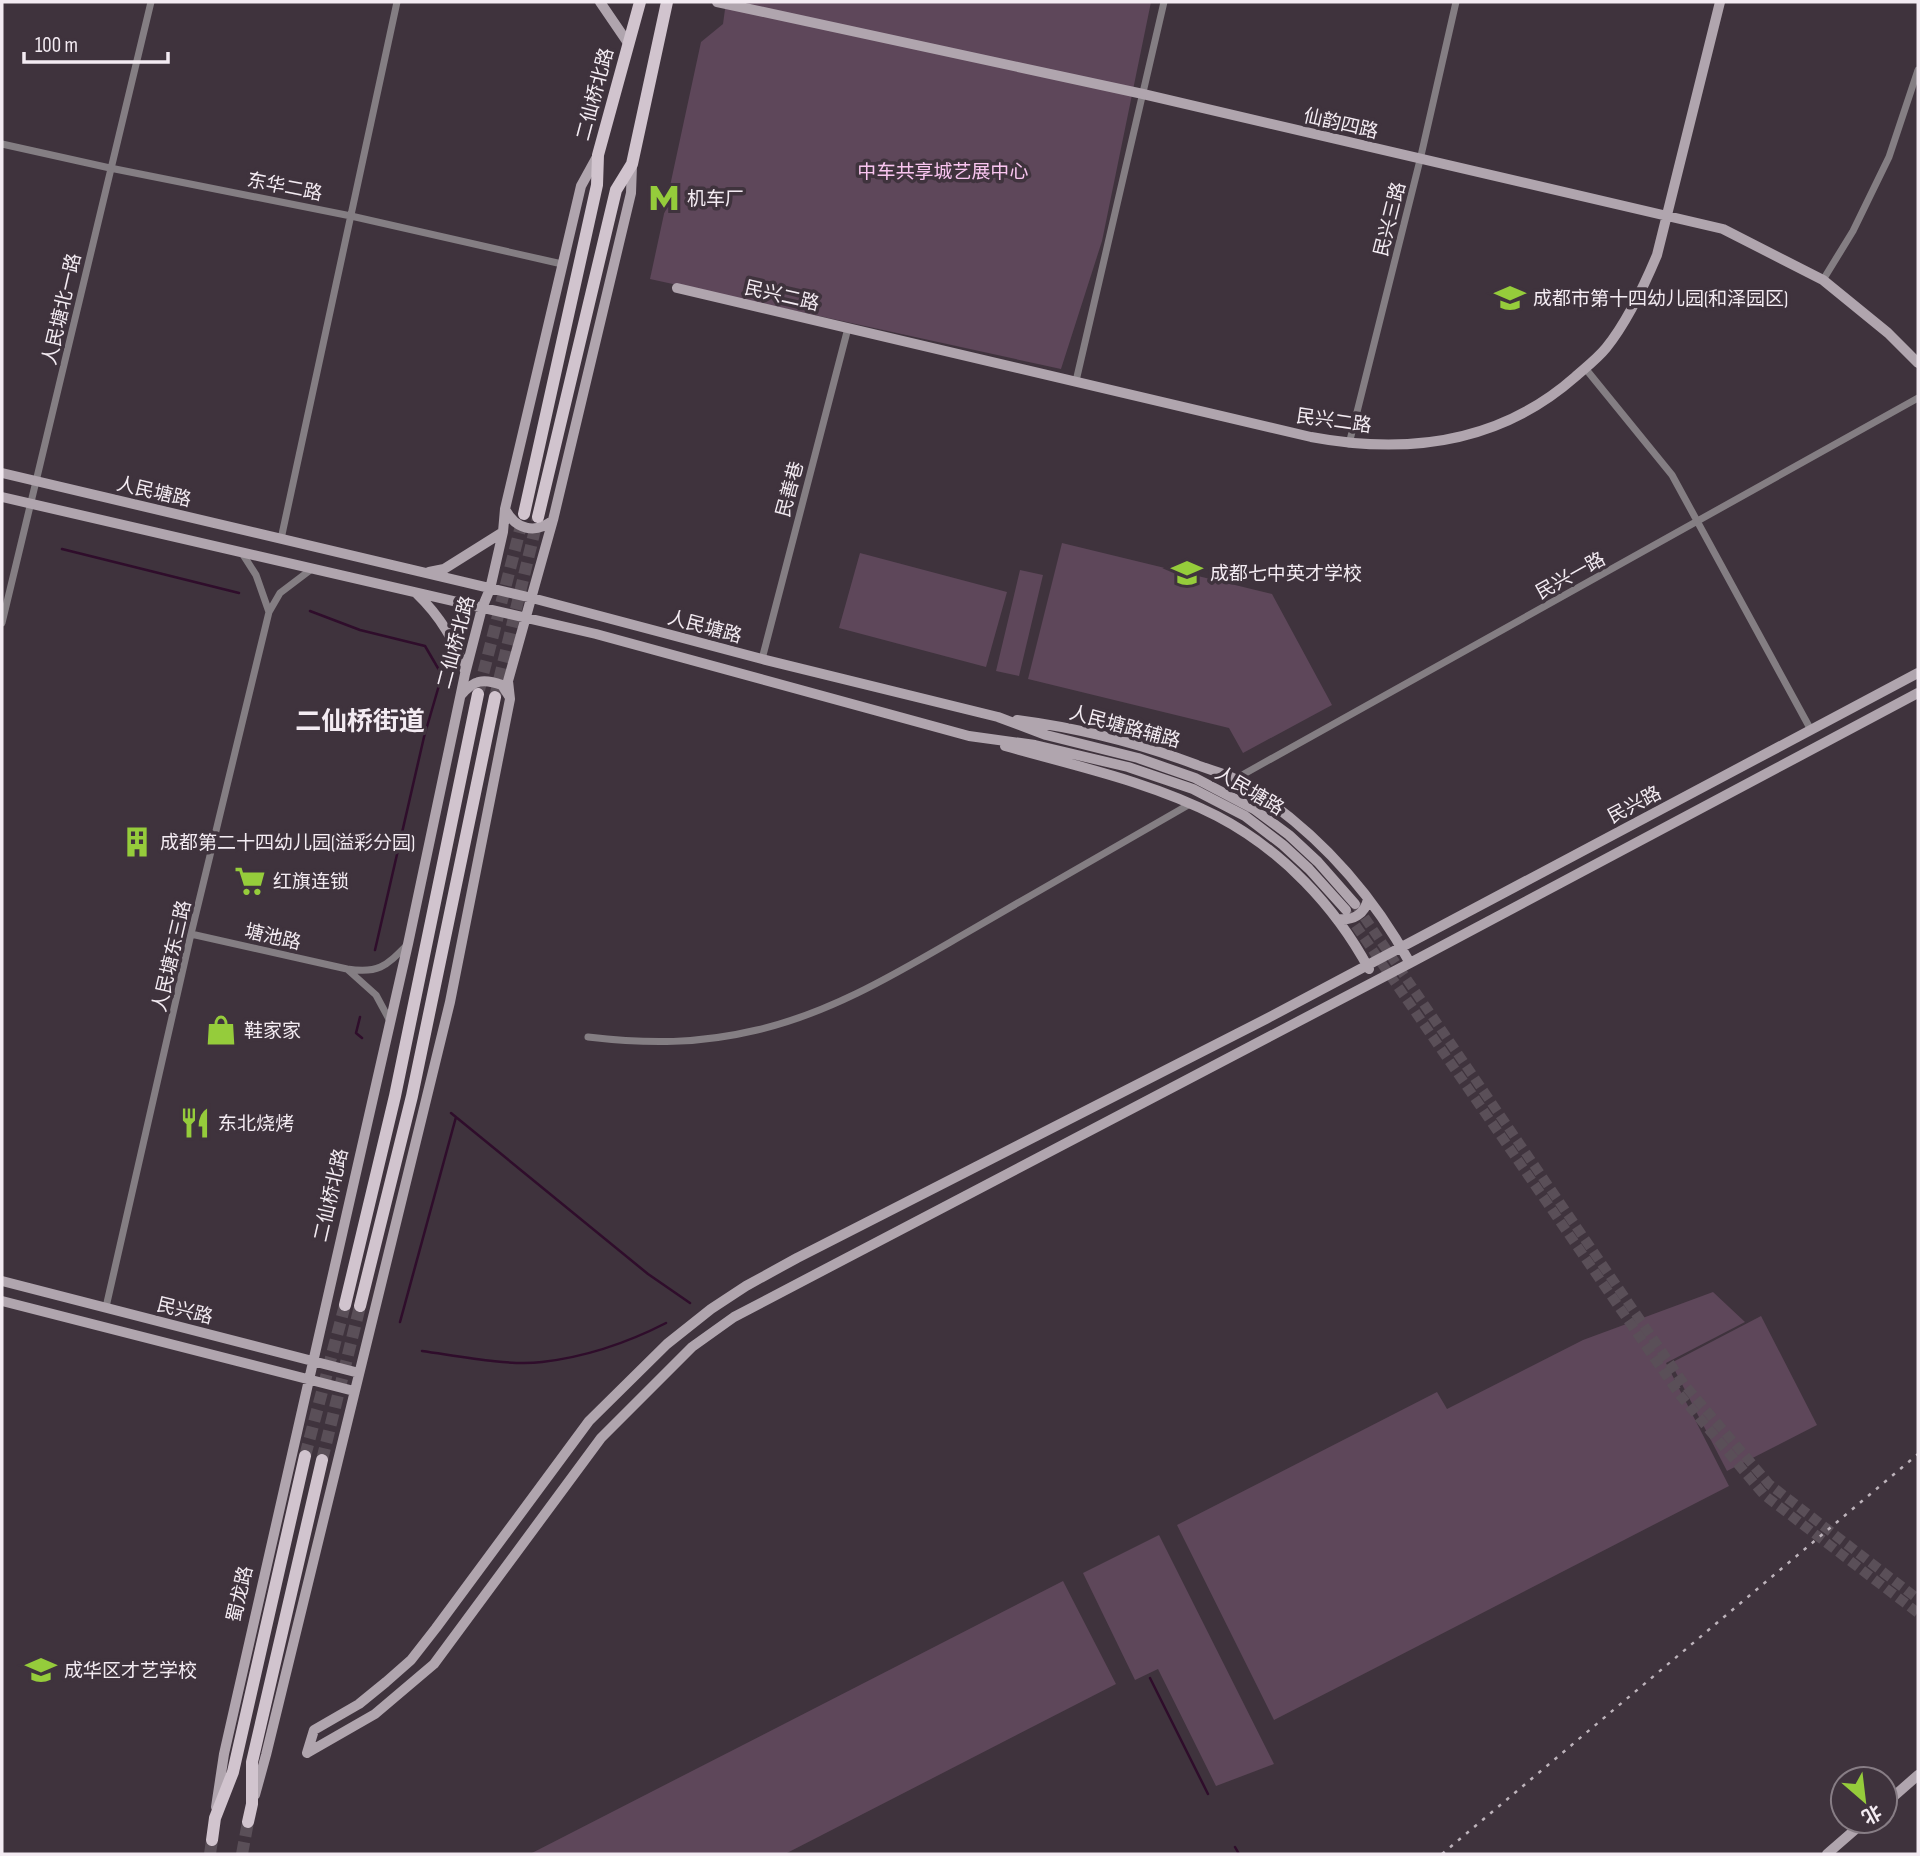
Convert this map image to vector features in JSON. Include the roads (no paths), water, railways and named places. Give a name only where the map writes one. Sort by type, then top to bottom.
[{"type":"main road","name":"二仙桥北路","points":[[598,155],[639,2]]},
{"type":"main road","points":[[538,517],[616,190],[632,164],[667,2]]},
{"type":"main road","points":[[524,514],[597,185],[598,155]]},
{"type":"main road","points":[[345,1305],[395,1096],[478,694]]},
{"type":"main road","points":[[360,1307],[412,1096],[495,697]]},
{"type":"main road","name":"蜀龙路","points":[[212,1840],[215,1818],[233,1772],[305,1456]]},
{"type":"main road","points":[[248,1822],[252,1804],[252,1762],[321,1460]]},
{"type":"street","name":"人民塘北一路","points":[[2,623],[152,2]]},
{"type":"street","points":[[281,539],[397,2]]},
{"type":"street","points":[[600,2],[628,43]]},
{"type":"street","name":"仙韵四路","points":[[717,2],[1143,94],[1723,229],[1823,280],[1888,333],[1918,363]]},
{"type":"street","points":[[1076,381],[1164,2]]},
{"type":"street","name":"民兴三路","points":[[1349,444],[1420,160],[1455,2]]},
{"type":"street","name":"民兴二路","points":[[677,288],[1349,444],[1417,444],[1445,441],[1480,432],[1529,411],[1553,396],[1585,368],[1606,348],[1649,274],[1668,217],[1720,2]]},
{"type":"street","points":[[1823,280],[1853,231],[1889,157],[1918,70]]},
{"type":"street","name":"东华二路","points":[[2,144],[351,216],[562,264]]},
{"type":"street","name":"二仙桥北路","points":[[307,1379],[408,944],[465,674],[482,607],[490,589],[503,532],[505,509],[562,264],[581,186],[598,155]]},
{"type":"street","points":[[252,1804],[270,1742],[450,1002],[510,699],[509,681],[553,520],[631,193],[632,164]]},
{"type":"street","name":"民善巷","points":[[762,659],[848,328]]},
{"type":"street","points":[[1585,368],[1672,475],[1820,746]]},
{"type":"street","name":"民兴一路","points":[[1235,779],[1918,398]]},
{"type":"street","name":"人民塘路","points":[[2,473],[532,598],[762,659],[998,717],[1046,735],[1138,758],[1195,778],[1254,809],[1289,835],[1338,882],[1346,911]]},
{"type":"street","name":"人民塘路","points":[[2,497],[610,638],[969,736],[1035,745],[1128,767],[1192,789],[1245,816],[1309,869],[1346,911]]},
{"type":"street","points":[[505,509],[512,521],[531,529],[541,528],[553,520]]},
{"type":"street","points":[[424,573],[444,569],[503,532]]},
{"type":"street","points":[[241,552],[256,575],[269,611]]},
{"type":"street","name":"人民塘东三路","points":[[106,1307],[191,934],[269,611],[280,593],[313,569]]},
{"type":"street","points":[[415,592],[433,610],[461,656],[465,674]]},
{"type":"street","name":"民兴路","points":[[1918,673],[1367,965],[797,1258],[711,1309],[667,1344],[589,1422],[411,1660],[359,1704],[314,1730],[307,1753],[375,1714],[434,1664],[601,1438],[692,1347],[734,1317],[1918,693]]},
{"type":"street","points":[[461,695],[471,683],[480,680],[502,685],[510,699]]},
{"type":"street","name":"人民塘路辅路","points":[[998,717],[1049,724],[1147,746],[1235,779],[1329,851],[1368,899],[1410,963]]},
{"type":"street","points":[[969,736],[1141,784],[1218,817],[1272,852],[1302,879],[1346,911],[1375,981]]},
{"type":"street","points":[[589,1037],[643,1043],[701,1040],[758,1030],[815,1012],[942,947],[1190,804]]},
{"type":"street","points":[[1346,911],[1346,920],[1359,914],[1368,899]]},
{"type":"street","name":"塘池路","points":[[191,934],[347,969]]},
{"type":"street","points":[[347,969],[375,971],[388,964],[408,944]]},
{"type":"street","points":[[347,969],[376,995],[390,1021]]},
{"type":"street","name":"民兴路","points":[[2,1281],[359,1373]]},
{"type":"street","name":"民兴路","points":[[2,1301],[354,1391]]},
{"type":"street","name":"蜀龙路","points":[[215,1818],[223,1754],[307,1379]]},
{"type":"street","points":[[1899,1792],[1918,1775]]},
{"type":"street","points":[[1827,1854],[1849,1835]]},
{"type":"waterway","points":[[62,549],[239,593]]},
{"type":"waterway","points":[[310,611],[360,630],[425,646],[442,675],[424,737],[375,950]]},
{"type":"waterway","points":[[360,1017],[356,1033],[362,1038]]},
{"type":"waterway","points":[[451,1113],[648,1274],[690,1303]]},
{"type":"waterway","points":[[400,1322],[456,1117]]},
{"type":"waterway","points":[[422,1351],[498,1362],[542,1362],[606,1348],[666,1323]]},
{"type":"waterway","points":[[1150,1678],[1208,1794]]},
{"type":"waterway","points":[[1235,1847],[1239,1854]]},
{"type":"tunnel","points":[[495,697],[538,517]]},
{"type":"tunnel","points":[[479,690],[523,518]]},
{"type":"tunnel","points":[[1356,905],[1684,1384],[1769,1484],[1918,1599]]},
{"type":"tunnel","points":[[1347,913],[1679,1394],[1764,1495],[1918,1613]]},
{"type":"tunnel","points":[[305,1456],[345,1305]]},
{"type":"tunnel","points":[[322,1460],[360,1306]]},
{"type":"tunnel","points":[[242,1854],[248,1822]]},
{"type":"tunnel","points":[[210,1854],[212,1840]]},
{"type":"railway","points":[[1442,1854],[1918,1454]]},
{"type":"place","name":"机车厂","points":[[664,198]]},
{"type":"place","name":"成都市第十四幼儿园(和泽园区)","points":[[1510,298]]},
{"type":"place","name":"成都七中英才学校","points":[[1187,573]]},
{"type":"place","name":"成都第二十四幼儿园(溢彩分园)","points":[[137,842]]},
{"type":"place","name":"红旗连锁","points":[[250,881]]},
{"type":"place","name":"鞋家家","points":[[221,1030]]},
{"type":"place","name":"东北烧烤","points":[[195,1123]]},
{"type":"place","name":"成华区才艺学校","points":[[41,1670]]},
{"type":"district","name":"二仙桥街道","points":[[360,721]]},
{"type":"park label","name":"中车共享城艺展中心","points":[[943,171]]}]
